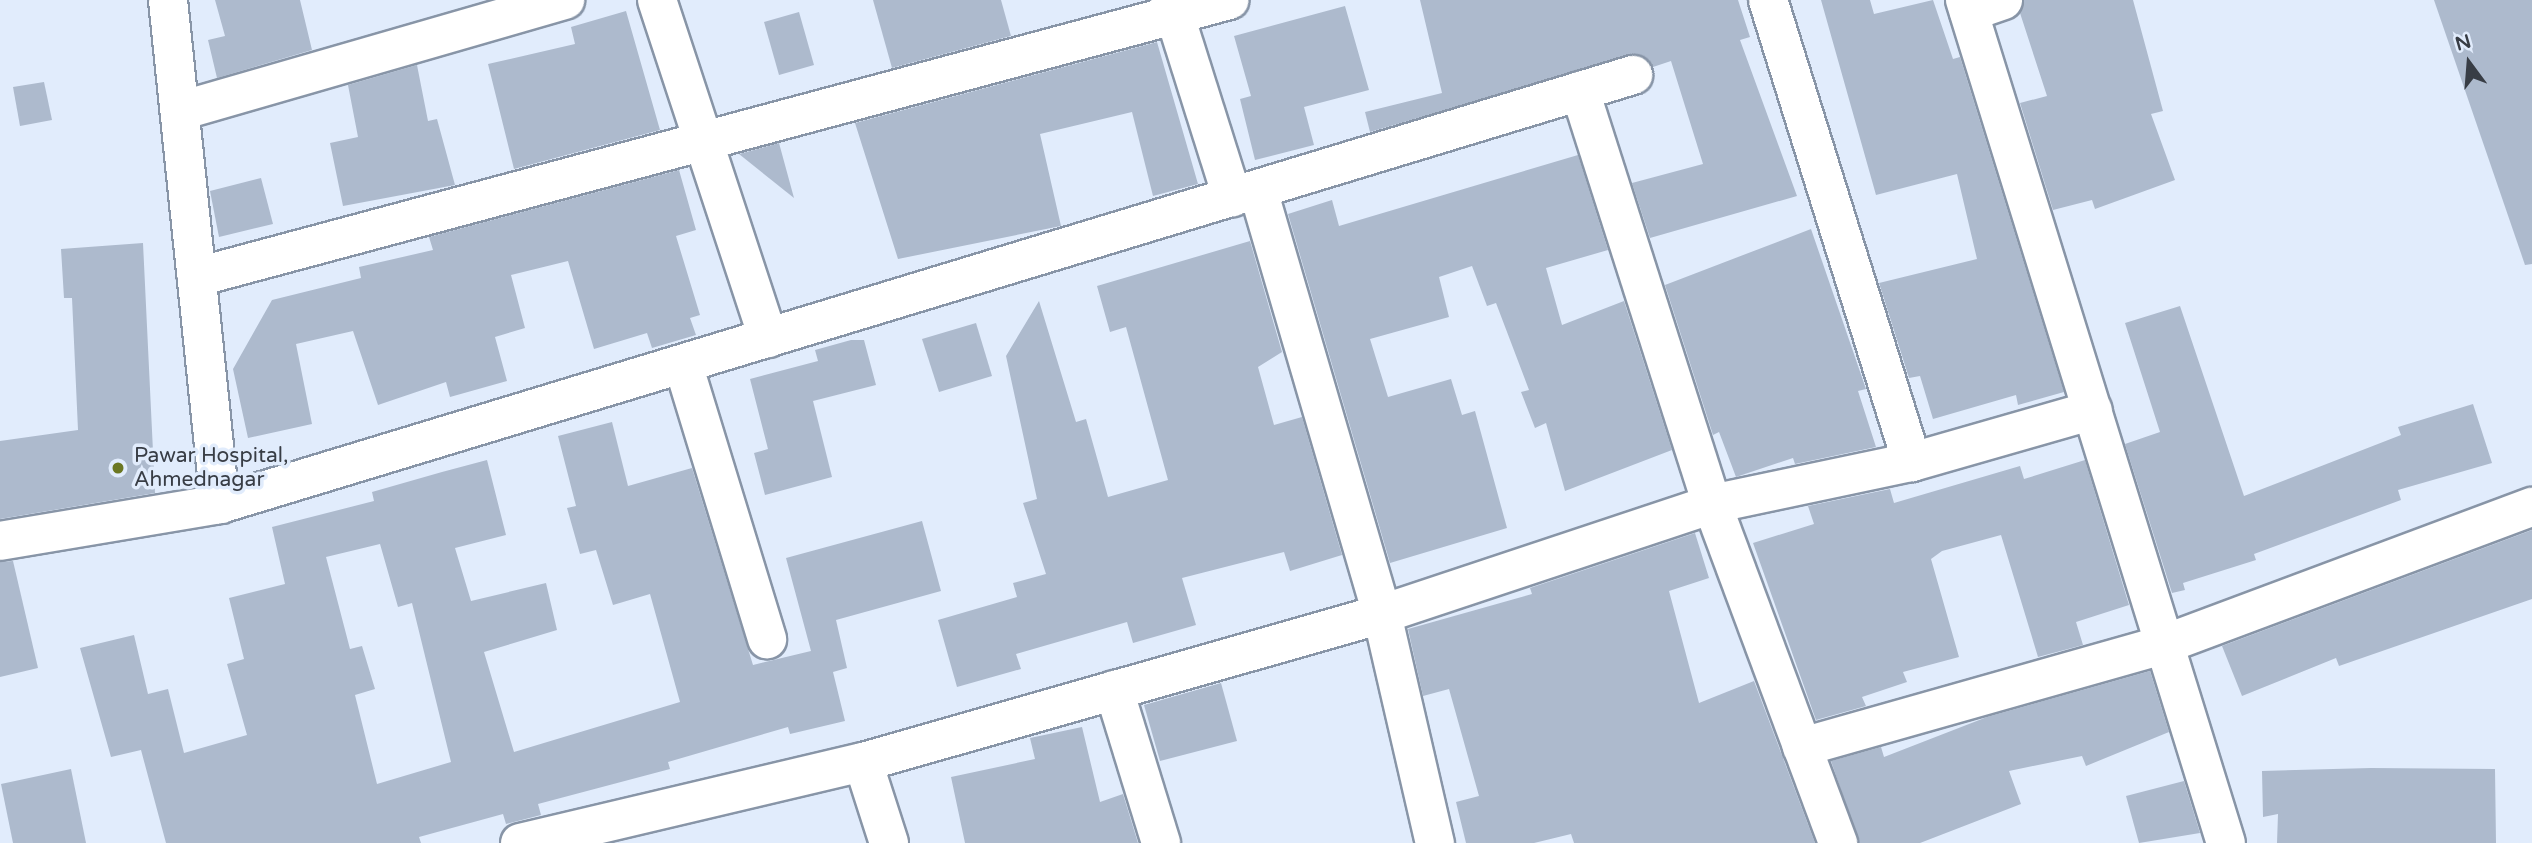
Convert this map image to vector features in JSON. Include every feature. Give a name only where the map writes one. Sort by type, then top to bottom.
[{"type":"street","points":[[168,0],[220,504]]},
{"type":"street","points":[[180,111],[565,0]]},
{"type":"street","points":[[657,0],[768,338]]},
{"type":"street","points":[[197,277],[704,143],[1173,9],[1229,0]]},
{"type":"street","points":[[1768,0],[1912,462]]},
{"type":"street","points":[[1979,4],[2093,410],[2226,843]]},
{"type":"street","points":[[1173,9],[1245,193],[1382,614],[1434,843]]},
{"type":"street","points":[[0,541],[220,504],[1633,75]]},
{"type":"street","points":[[1580,92],[1712,504],[1838,843]]},
{"type":"street","points":[[683,364],[767,639]]},
{"type":"street","points":[[520,843],[863,762],[1382,614],[1712,504],[1912,462],[2093,410]]},
{"type":"street","points":[[1802,747],[2165,644],[2532,508]]},
{"type":"street","points":[[1114,690],[1161,843]]},
{"type":"street","points":[[863,762],[889,843]]},
{"type":"building","points":[[215,0],[300,0],[312,50],[217,78],[208,40],[225,36]]},
{"type":"building","points":[[873,0],[1001,0],[1011,36],[892,68]]},
{"type":"building","points":[[1420,0],[1738,0],[1750,37],[1740,40],[1797,196],[1650,238],[1632,183],[1703,164],[1671,61],[1653,67],[1637,54],[1370,132],[1365,112],[1442,93]]},
{"type":"building","points":[[1821,0],[1870,0],[1874,14],[1933,0],[1953,59],[1960,57],[2064,392],[2018,405],[2016,395],[1933,419],[1920,376],[1909,378],[1879,283],[1977,259],[1957,174],[1876,195]]},
{"type":"building","points":[[2024,0],[2133,0],[2163,111],[2151,114],[2175,180],[2095,209],[2092,200],[2053,210],[2020,103],[2047,96],[2020,13]]},
{"type":"building","points":[[2434,0],[2532,0],[2532,264],[2525,265]]},
{"type":"building","points":[[1345,6],[1369,90],[1304,107],[1314,145],[1255,160],[1240,99],[1251,96],[1234,36]]},
{"type":"building","points":[[626,11],[660,130],[514,169],[488,64],[575,44],[571,27]]},
{"type":"building","points":[[799,12],[814,65],[779,75],[764,22]]},
{"type":"building","points":[[1157,42],[1198,184],[1153,196],[1132,112],[1040,134],[1061,226],[898,259],[855,123]]},
{"type":"building","points":[[417,65],[428,121],[437,119],[455,185],[343,206],[330,143],[358,137],[348,85]]},
{"type":"building","points":[[44,82],[52,120],[20,126],[13,87]]},
{"type":"building","points":[[779,143],[794,198],[739,154]]},
{"type":"building","points":[[1578,155],[1608,250],[1546,268],[1562,325],[1624,301],[1672,450],[1565,491],[1546,423],[1535,428],[1521,392],[1529,390],[1496,303],[1487,306],[1472,266],[1439,277],[1449,317],[1370,339],[1388,397],[1451,379],[1462,415],[1475,411],[1507,528],[1390,563],[1288,214],[1332,200],[1339,226]]},
{"type":"building","points":[[679,170],[696,230],[676,236],[700,315],[690,318],[696,335],[652,348],[647,333],[594,349],[568,261],[511,275],[525,328],[495,337],[507,381],[450,397],[446,382],[378,405],[353,331],[296,344],[312,424],[248,438],[233,369],[272,300],[361,278],[359,267],[433,250],[429,237]]},
{"type":"building","points":[[261,178],[273,224],[219,237],[210,191]]},
{"type":"building","points":[[1811,229],[1866,389],[1858,391],[1876,447],[1795,464],[1793,458],[1736,477],[1719,432],[1713,435],[1665,285]]},
{"type":"building","points":[[1250,241],[1282,352],[1258,367],[1274,425],[1302,417],[1342,555],[1290,571],[1284,552],[1182,578],[1196,625],[1133,643],[1127,622],[1016,654],[1021,669],[957,687],[938,620],[1017,597],[1013,583],[1046,574],[1023,503],[1037,499],[1006,356],[1039,301],[1076,422],[1086,419],[1108,497],[1168,480],[1126,327],[1110,332],[1097,286]]},
{"type":"building","points":[[143,243],[155,493],[0,519],[0,441],[78,430],[72,298],[64,298],[61,249]]},
{"type":"building","points":[[2180,306],[2244,496],[2401,435],[2398,427],[2473,404],[2492,463],[2398,490],[2401,500],[2254,554],[2256,560],[2183,583],[2185,590],[2172,593],[2125,444],[2160,432],[2125,323]]},
{"type":"building","points":[[976,323],[992,376],[939,392],[922,339]]},
{"type":"building","points":[[851,340],[864,340],[876,385],[813,401],[832,477],[765,495],[754,453],[768,449],[750,379],[818,361],[815,350]]},
{"type":"building","points":[[612,422],[628,486],[692,468],[753,665],[811,651],[786,558],[922,521],[941,591],[836,620],[847,668],[833,672],[845,721],[790,734],[788,727],[668,762],[670,769],[538,804],[541,815],[506,824],[503,814],[419,837],[421,843],[166,843],[141,750],[111,757],[80,648],[134,635],[148,694],[168,689],[184,753],[247,735],[227,664],[244,659],[229,598],[285,584],[272,527],[374,501],[372,492],[442,472],[487,460],[506,535],[455,548],[471,601],[546,583],[557,630],[484,652],[514,752],[680,702],[650,594],[613,605],[596,550],[580,554],[567,508],[576,506],[558,436]],"holes":[[[380,544],[398,607],[412,603],[451,762],[377,784],[355,695],[375,689],[362,646],[350,649],[326,557]]]},
{"type":"building","points":[[2085,460],[2129,605],[2076,622],[2083,645],[2038,657],[2001,535],[1942,551],[1931,559],[1959,657],[1903,672],[1907,682],[1862,697],[1866,706],[1816,720],[1753,543],[1814,524],[1808,506],[1890,489],[1894,503],[2020,466],[2024,479]]},
{"type":"building","points":[[2532,530],[2532,599],[2339,666],[2336,658],[2242,696],[2222,646]]},
{"type":"building","points":[[1695,533],[1709,578],[1669,591],[1699,703],[1754,681],[1815,843],[1574,843],[1571,834],[1534,843],[1466,843],[1456,802],[1479,796],[1449,689],[1423,696],[1408,629],[1532,594],[1530,588]]},
{"type":"building","points":[[13,561],[38,668],[0,677],[0,562]]},
{"type":"building","points":[[2150,671],[2169,732],[2086,766],[2082,756],[2009,771],[2021,804],[1920,843],[1859,843],[1831,761],[1881,747],[1884,757],[1987,717]]},
{"type":"building","points":[[1221,683],[1237,741],[1160,761],[1144,705]]},
{"type":"building","points":[[1082,727],[1100,802],[1123,794],[1138,843],[965,843],[951,777],[1035,759],[1030,738]]},
{"type":"building","points":[[71,769],[86,843],[13,843],[1,784]]},
{"type":"building","points":[[2495,769],[2496,843],[2277,843],[2278,814],[2263,817],[2262,771]]},
{"type":"building","points":[[2184,781],[2200,833],[2139,843],[2126,796]]},
{"type":"place","name":"Pawar Hospital, Ahmednagar","points":[[118,468]]}]
